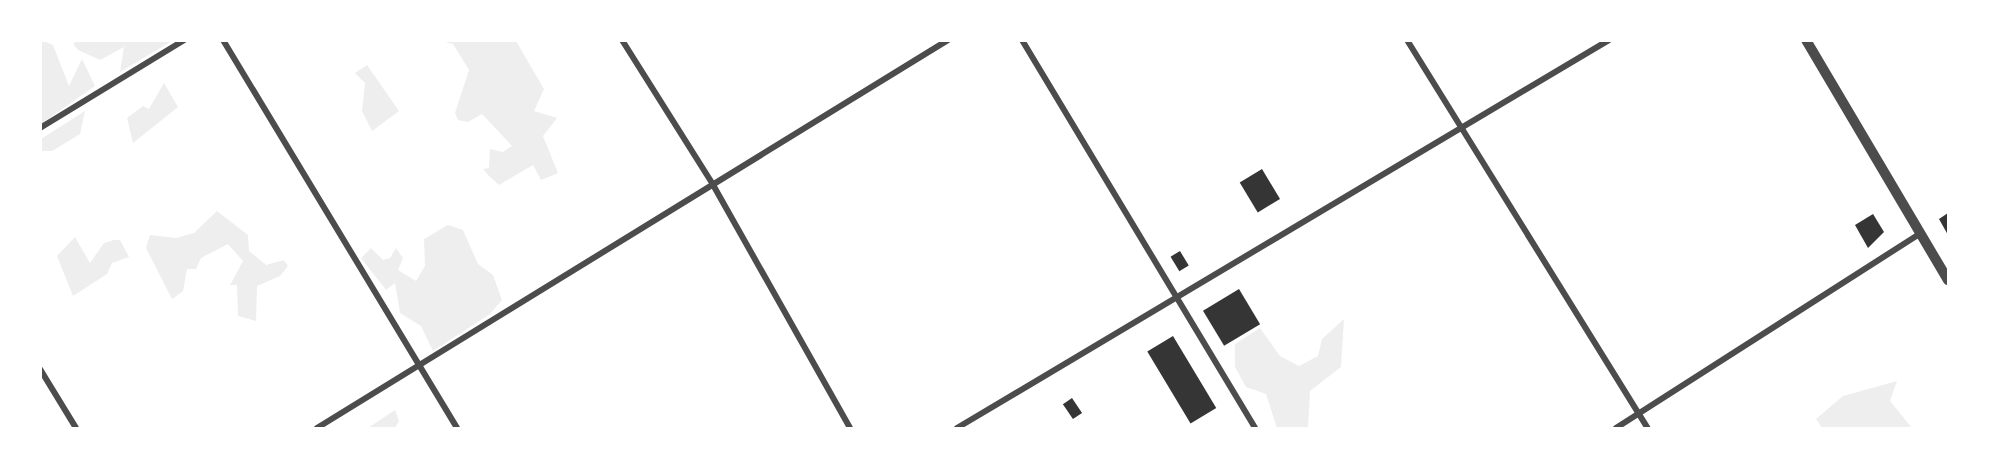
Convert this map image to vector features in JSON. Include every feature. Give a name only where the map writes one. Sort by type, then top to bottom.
[{"type":"street","points":[[40,128],[184,40]]},
{"type":"street","points":[[223,40],[457,429]]},
{"type":"street","points":[[622,40],[712,183],[850,429]]},
{"type":"street","points":[[317,429],[420,367],[712,183],[948,40]]},
{"type":"street","points":[[1022,40],[1255,429]]},
{"type":"street","points":[[1407,40],[1461,132],[1648,429]]},
{"type":"street","points":[[957,429],[1176,295],[1461,132],[1609,40]]},
{"type":"street","points":[[1806,40],[1948,280]]},
{"type":"street","points":[[1616,429],[1921,233]]},
{"type":"street","points":[[40,369],[76,429]]},
{"type":"shaded area","points":[[41,40],[53,45],[69,86],[82,59],[95,86],[41,124]]},
{"type":"shaded area","points":[[78,40],[172,41],[120,72],[124,47],[100,60],[78,50],[73,44]]},
{"type":"shaded area","points":[[441,41],[516,41],[544,89],[534,111],[557,118],[543,136],[558,173],[541,180],[533,165],[499,185],[489,176],[483,169],[489,168],[490,149],[503,152],[512,146],[482,114],[468,122],[458,120],[455,113],[469,70],[453,44]]},
{"type":"shaded area","points":[[367,65],[399,111],[372,131],[362,111],[365,83],[355,73]]},
{"type":"shaded area","points":[[164,83],[178,107],[133,143],[127,118],[143,106],[149,109]]},
{"type":"shaded area","points":[[85,111],[80,134],[52,151],[41,151],[41,139]]},
{"type":"shaded area","points":[[217,211],[248,235],[249,251],[266,265],[284,260],[288,266],[280,276],[257,286],[256,321],[238,316],[237,285],[230,285],[243,261],[228,244],[201,258],[196,269],[187,269],[183,291],[172,299],[146,248],[150,235],[176,238],[194,233]]},
{"type":"shaded area","points":[[448,225],[463,230],[478,264],[493,275],[502,300],[490,314],[433,351],[421,326],[400,313],[395,283],[386,290],[361,258],[371,248],[383,260],[390,258],[396,248],[403,258],[398,270],[416,281],[425,266],[424,239]]},
{"type":"shaded area","points":[[75,237],[90,263],[104,243],[114,240],[120,240],[129,257],[112,263],[107,274],[73,296],[57,256]]},
{"type":"shaded area","points":[[1344,319],[1341,367],[1310,391],[1308,428],[1277,428],[1266,394],[1246,387],[1235,367],[1235,344],[1260,328],[1280,356],[1299,366],[1318,356],[1322,339]]},
{"type":"shaded area","points":[[1897,381],[1890,401],[1912,428],[1822,428],[1816,419],[1843,396]]},
{"type":"shaded area","points":[[395,410],[399,421],[395,428],[368,428]]},
{"type":"building","points":[[1262,169],[1280,199],[1258,212],[1240,182]]},
{"type":"building","points":[[1948,213],[1948,235],[1939,219]]},
{"type":"building","points":[[1873,214],[1884,232],[1868,248],[1855,225]]},
{"type":"building","points":[[1180,251],[1189,266],[1179,271],[1171,257]]},
{"type":"building","points":[[1239,289],[1260,324],[1224,346],[1203,311]]},
{"type":"building","points":[[1173,336],[1216,408],[1191,423],[1147,351]]},
{"type":"building","points":[[1072,398],[1082,413],[1073,419],[1063,404]]}]
